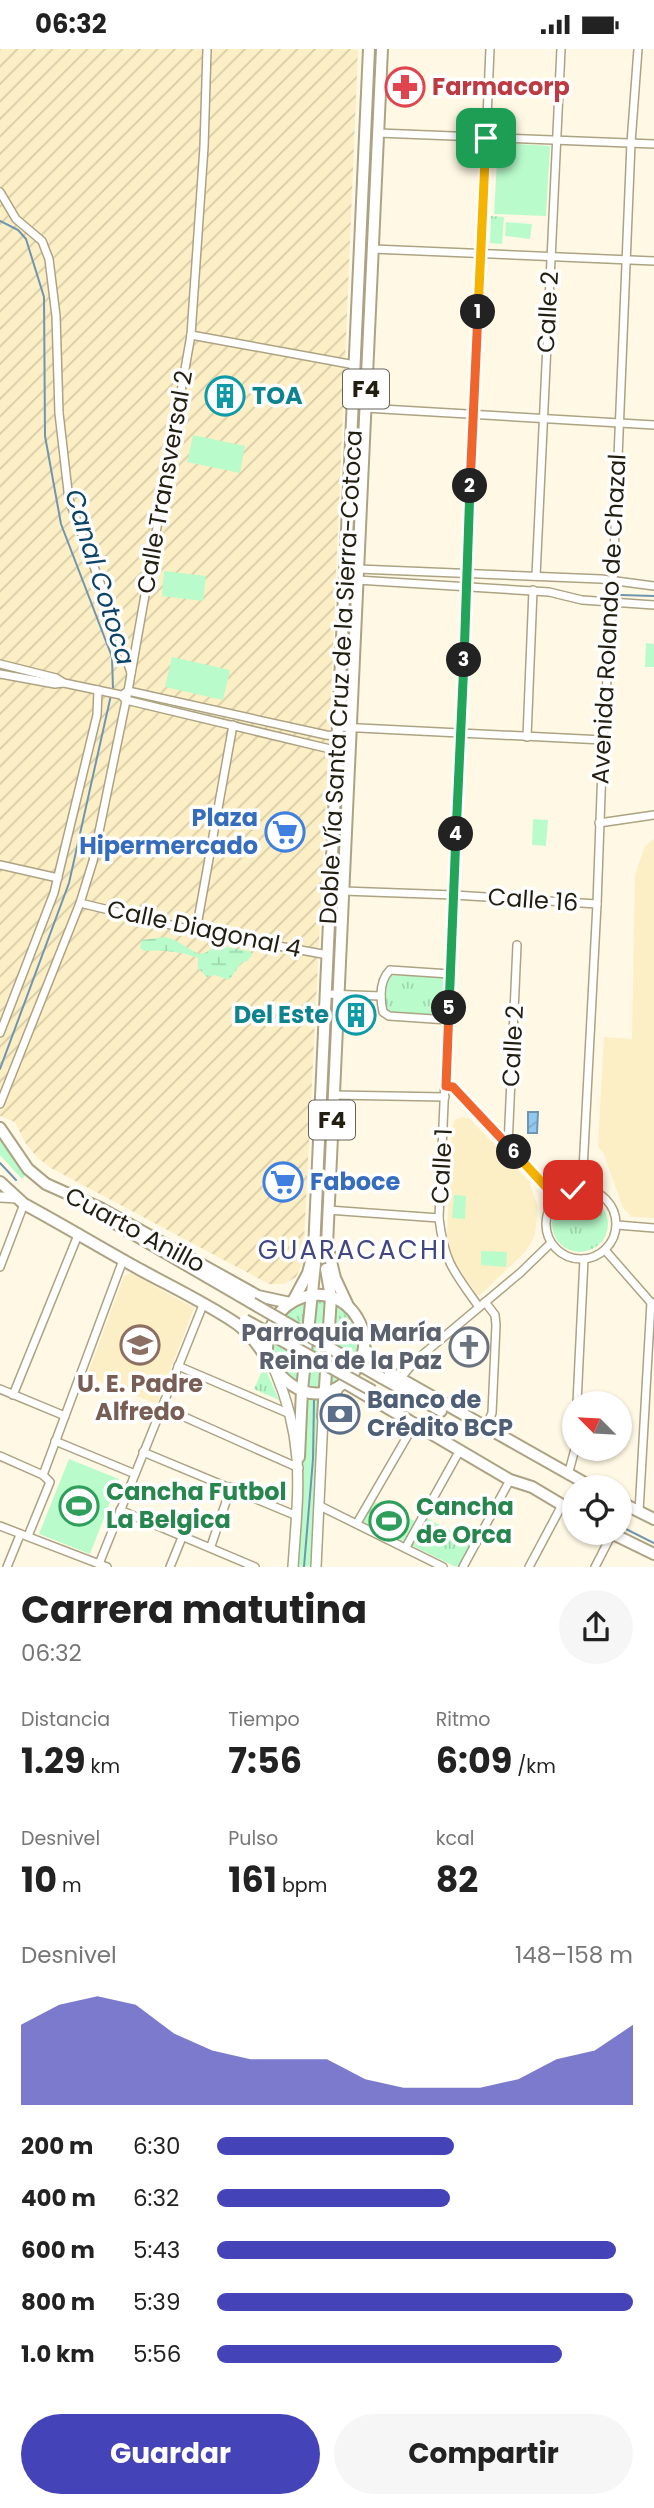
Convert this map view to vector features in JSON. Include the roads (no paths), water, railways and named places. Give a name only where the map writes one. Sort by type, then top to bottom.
[{"type":"highway","name":"Doble Vía Santa Cruz de la Sierra-Cotoca","points":[[344,733],[355,365],[369,49]]},
{"type":"highway","name":"Doble Vía Santa Cruz de la Sierra-Cotoca","points":[[292,1302],[306,1279],[314,1250],[328,954],[357,575],[382,49]]},
{"type":"highway","name":"Doble Vía Santa Cruz de la Sierra-Cotoca","points":[[343,750],[344,848],[327,1245],[335,1278],[349,1308]]},
{"type":"highway","name":"Cuarto Anillo","points":[[0,1128],[28,1169],[46,1184],[74,1197],[99,1216],[255,1300],[381,1373]]},
{"type":"highway","name":"Cuarto Anillo","points":[[0,1182],[20,1201],[78,1235],[203,1305],[242,1322],[283,1379],[302,1390]]},
{"type":"highway","points":[[58,1222],[93,1236],[514,1474],[562,1506]]},
{"type":"highway","points":[[323,1417],[331,1297],[325,1264],[327,1245]]},
{"type":"highway","points":[[299,1462],[302,1390],[316,1267],[314,1250]]},
{"type":"highway","points":[[255,1300],[292,1302],[313,1295],[331,1297],[349,1308]]},
{"type":"highway","points":[[242,1322],[253,1323],[261,1316],[263,1305],[255,1300]]},
{"type":"highway","name":"F4","points":[[272,1365],[267,1350],[270,1327],[278,1312],[292,1302]]},
{"type":"highway","name":"F4","points":[[349,1308],[362,1329],[364,1348]]},
{"type":"highway","points":[[302,1390],[324,1392],[342,1384],[359,1366],[364,1348]]},
{"type":"highway","points":[[364,1348],[381,1373],[522,1455],[568,1475]]},
{"type":"highway","points":[[532,1487],[510,1480],[415,1423],[363,1388],[363,1377],[370,1369],[400,1379],[568,1475]]},
{"type":"highway","points":[[342,1384],[372,1394]]},
{"type":"highway","points":[[632,1508],[654,1519]]},
{"type":"highway","points":[[632,1543],[654,1554]]},
{"type":"main road","points":[[0,1197],[20,1201]]},
{"type":"main road","points":[[272,1365],[290,1414],[299,1462],[293,1566]]},
{"type":"main road","points":[[316,1566],[323,1417],[342,1384]]},
{"type":"street","name":"Calle Transversal 2","points":[[0,1104],[80,903],[100,834],[191,335],[204,147],[207,49]]},
{"type":"street","name":"Calle 1","points":[[485,1428],[492,1413],[495,1315],[482,1304],[449,1265],[442,1244],[439,1218],[490,49]]},
{"type":"street","name":"Calle 2","points":[[536,576],[561,49]]},
{"type":"street","name":"Avenida Rolando de Chazal","points":[[582,1189],[612,603],[625,260],[638,49]]},
{"type":"street","points":[[378,133],[654,144]]},
{"type":"street","points":[[0,193],[16,219],[42,241],[49,259],[56,316],[62,447],[69,500],[131,673]]},
{"type":"street","points":[[373,249],[654,261]]},
{"type":"street","points":[[191,335],[355,365]]},
{"type":"street","points":[[365,408],[654,425]]},
{"type":"street","points":[[357,575],[536,576],[654,586]]},
{"type":"street","points":[[357,575],[467,587],[533,590],[612,603],[654,604]]},
{"type":"street","points":[[527,737],[533,590]]},
{"type":"street","points":[[0,664],[56,678],[64,683]]},
{"type":"street","points":[[0,674],[102,690],[233,725],[343,750]]},
{"type":"street","points":[[0,1033],[58,878],[102,690]]},
{"type":"street","points":[[124,695],[344,733],[460,732],[603,740]]},
{"type":"street","points":[[196,931],[233,725]]},
{"type":"street","points":[[599,823],[654,815]]},
{"type":"street","points":[[0,865],[58,878]]},
{"type":"street","name":"Calle 16","points":[[342,891],[597,904]]},
{"type":"street","name":"Calle Diagonal 4","points":[[80,903],[196,931],[328,954]]},
{"type":"street","name":"Calle 2","points":[[508,1146],[517,945]]},
{"type":"street","points":[[448,1020],[389,1016],[383,1012],[381,996],[386,973],[390,970],[450,974]]},
{"type":"street","points":[[326,994],[381,996]]},
{"type":"street","points":[[446,1086],[453,1087],[557,1199]]},
{"type":"street","points":[[333,1094],[445,1097]]},
{"type":"street","points":[[582,1189],[600,1194],[607,1200],[616,1216],[617,1225],[611,1243],[605,1250],[584,1259],[565,1256],[551,1243],[547,1231],[550,1209],[557,1199],[564,1193],[582,1189]]},
{"type":"street","points":[[0,1266],[20,1201]]},
{"type":"street","points":[[328,1210],[439,1218]]},
{"type":"street","points":[[617,1225],[654,1228]]},
{"type":"street","points":[[13,1395],[78,1235]]},
{"type":"street","points":[[400,1379],[415,1361],[551,1243]]},
{"type":"street","points":[[605,1250],[652,1304],[639,1512]]},
{"type":"street","points":[[578,1391],[584,1259]]},
{"type":"street","points":[[43,1475],[123,1261]]},
{"type":"street","points":[[0,1526],[103,1565],[120,1510],[203,1305]]},
{"type":"street","points":[[178,1366],[290,1414]]},
{"type":"street","points":[[0,1389],[65,1416]]},
{"type":"street","points":[[162,1407],[299,1462]]},
{"type":"street","points":[[357,1523],[415,1423]]},
{"type":"street","points":[[55,1441],[135,1474]]},
{"type":"street","points":[[406,1547],[460,1450]]},
{"type":"street","points":[[144,1452],[297,1516]]},
{"type":"street","points":[[0,1456],[43,1475],[50,1482],[7,1566]]},
{"type":"street","points":[[568,1475],[572,1461]]},
{"type":"street","points":[[463,1566],[510,1480]]},
{"type":"street","points":[[211,1546],[230,1487]]},
{"type":"street","points":[[320,1506],[443,1566]]},
{"type":"street","points":[[529,1566],[562,1506]]},
{"type":"street","points":[[120,1510],[256,1566]]},
{"type":"street","points":[[170,1566],[183,1535]]},
{"type":"street","points":[[595,1566],[605,1545]]},
{"type":"water","points":[[528,1112],[538,1112],[537,1133],[528,1133]]},
{"type":"waterway","name":"Canal Cotoca","points":[[0,221],[18,230],[26,239],[44,297],[45,436],[61,524],[112,657],[113,689]]},
{"type":"waterway","points":[[621,595],[654,596]]},
{"type":"waterway","name":"Canal Cotoca","points":[[0,1069],[69,883],[111,695]]},
{"type":"waterway","points":[[0,1163],[16,1180]]},
{"type":"waterway","points":[[304,1567],[313,1459],[314,1400]]},
{"type":"waterway","points":[[632,1532],[654,1543]]},
{"type":"place","name":"Farmacorp","points":[[405,87]]},
{"type":"place","name":"TOA","points":[[225,396]]},
{"type":"place","name":"Plaza Hipermercado","points":[[285,832]]},
{"type":"place","name":"Del Este","points":[[356,1015]]},
{"type":"place","name":"Faboce","points":[[283,1182]]},
{"type":"place","name":"U. E. Padre Alfredo","points":[[140,1345]]},
{"type":"place","name":"Parroquia María Reina de la Paz","points":[[469,1347]]},
{"type":"place","name":"Banco de Crédito BCP","points":[[340,1414]]},
{"type":"place","name":"Cancha Futbol La Belgica","points":[[79,1506]]},
{"type":"place","name":"Cancha de Orca","points":[[389,1521]]},
{"type":"district","name":"GUARACACHI","points":[[353,1250]]}]
